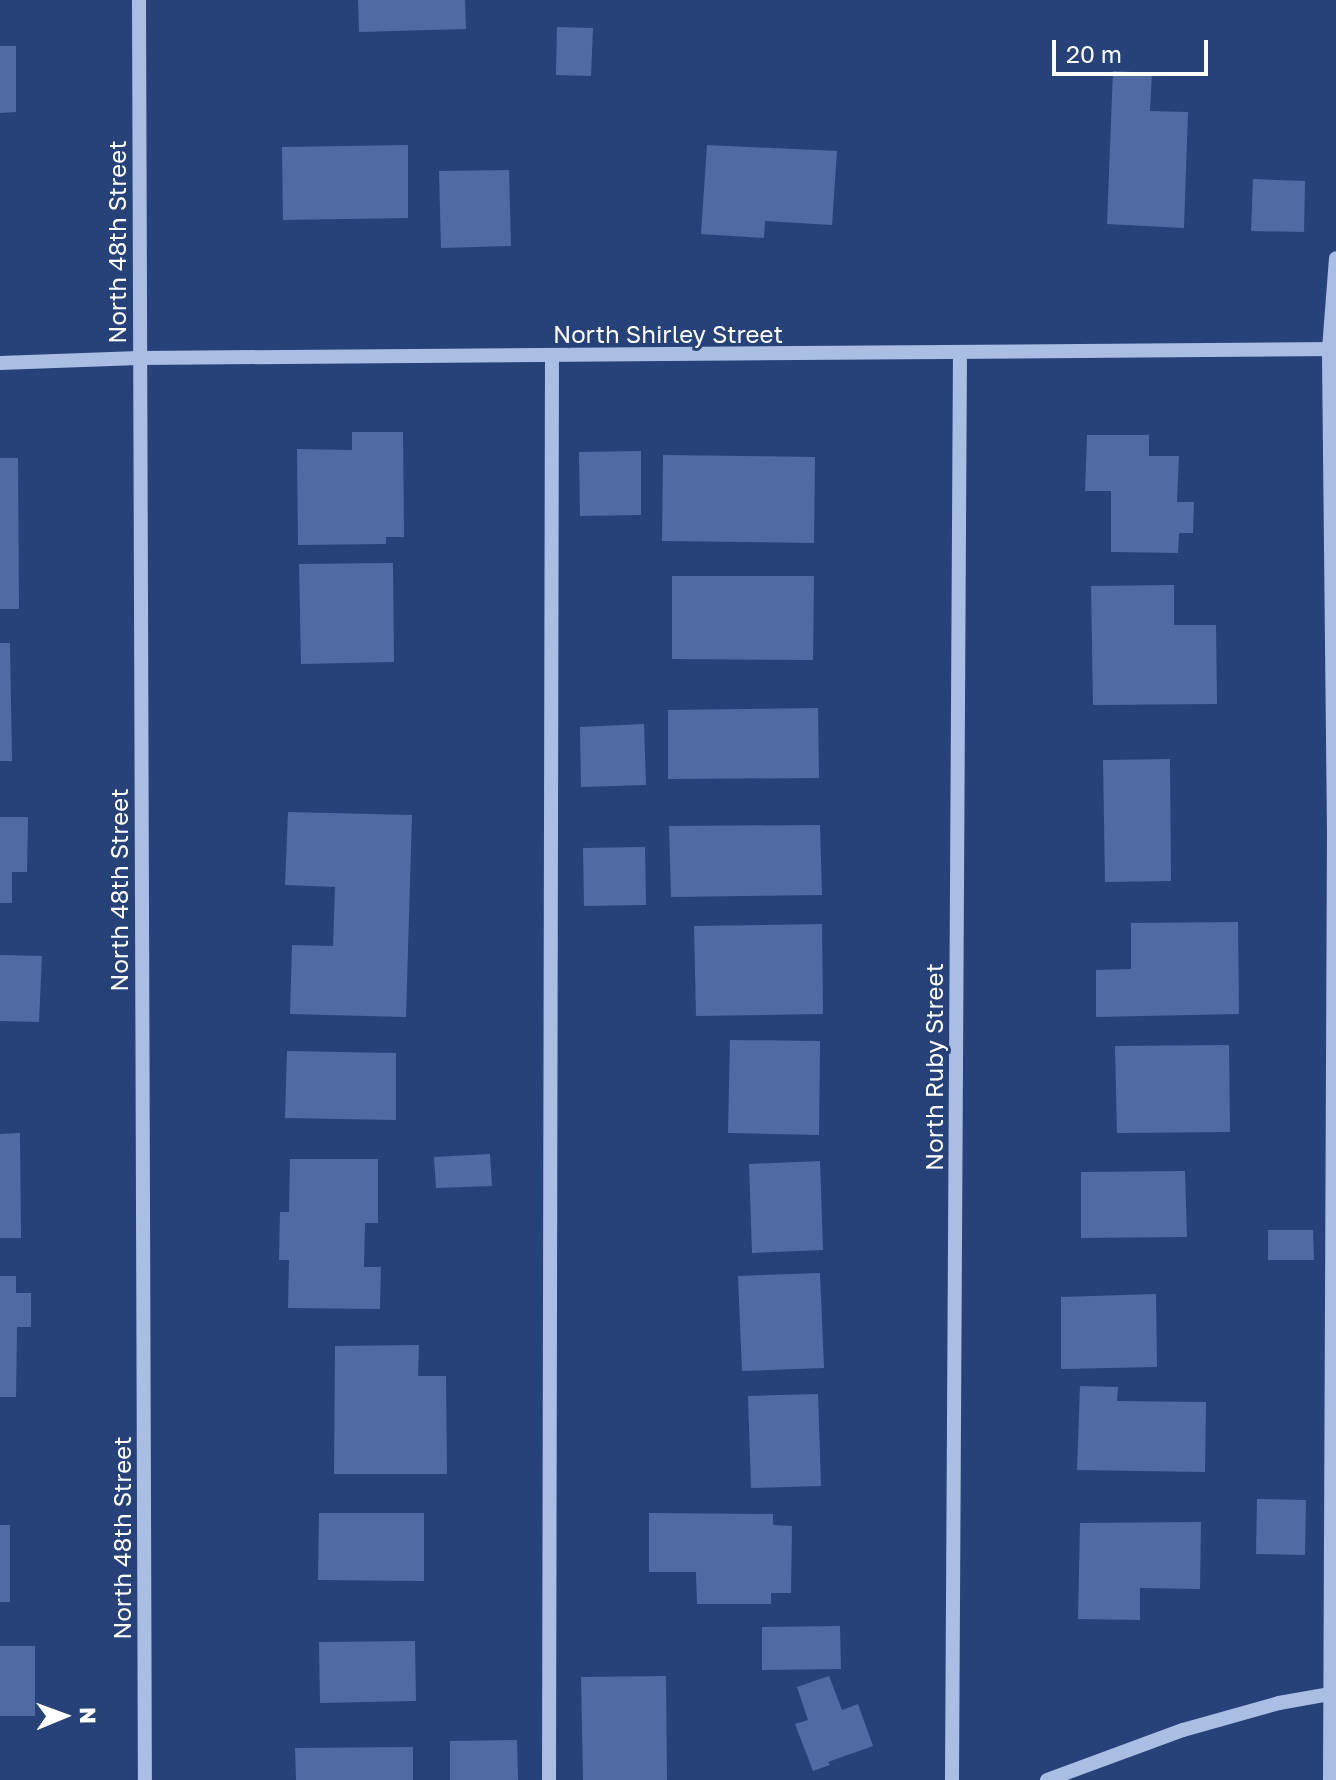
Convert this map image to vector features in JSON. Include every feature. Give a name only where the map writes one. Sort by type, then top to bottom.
[{"type":"street","name":"North 48th Street","points":[[139,0],[145,1780]]},
{"type":"street","points":[[1330,1780],[1333,1693],[1335,834],[1332,349],[1336,258]]},
{"type":"street","name":"North Shirley Street","points":[[0,363],[139,358],[1332,349]]},
{"type":"street","name":"North Ruby Street","points":[[952,1780],[960,354]]},
{"type":"street","points":[[549,1780],[552,356]]},
{"type":"street","points":[[1047,1780],[1183,1730],[1279,1703],[1333,1693]]},
{"type":"building","points":[[358,0],[465,0],[466,29],[359,32]]},
{"type":"building","points":[[557,27],[593,28],[591,76],[556,75]]},
{"type":"building","points":[[0,46],[16,46],[16,112],[0,113]]},
{"type":"building","points":[[1113,71],[1152,73],[1150,111],[1188,112],[1184,228],[1107,224]]},
{"type":"building","points":[[408,145],[408,218],[283,220],[282,147]]},
{"type":"building","points":[[707,145],[837,151],[832,225],[765,221],[764,238],[701,234]]},
{"type":"building","points":[[509,170],[511,246],[441,248],[439,171]]},
{"type":"building","points":[[1253,179],[1305,181],[1304,232],[1251,231]]},
{"type":"building","points":[[352,432],[403,432],[404,537],[386,537],[386,544],[298,545],[297,449],[352,450]]},
{"type":"building","points":[[1087,435],[1149,435],[1149,456],[1179,456],[1177,502],[1194,502],[1193,533],[1179,533],[1178,553],[1111,552],[1111,491],[1085,491]]},
{"type":"building","points":[[641,451],[641,515],[580,516],[579,452]]},
{"type":"building","points":[[663,455],[815,457],[814,543],[662,541]]},
{"type":"building","points":[[0,458],[18,458],[19,609],[0,609]]},
{"type":"building","points":[[393,563],[394,662],[301,664],[299,564]]},
{"type":"building","points":[[672,576],[814,576],[813,660],[672,659]]},
{"type":"building","points":[[1174,585],[1174,625],[1216,625],[1217,704],[1093,705],[1091,586]]},
{"type":"building","points":[[0,643],[10,643],[12,761],[0,761]]},
{"type":"building","points":[[818,708],[819,778],[668,779],[668,710]]},
{"type":"building","points":[[644,724],[646,785],[581,787],[580,727]]},
{"type":"building","points":[[1170,759],[1171,881],[1105,882],[1103,760]]},
{"type":"building","points":[[288,812],[412,815],[406,1017],[290,1014],[292,945],[333,946],[335,887],[285,885]]},
{"type":"building","points":[[0,817],[28,817],[27,872],[12,872],[12,903],[0,903]]},
{"type":"building","points":[[820,825],[822,895],[671,897],[669,826]]},
{"type":"building","points":[[645,847],[646,905],[584,906],[583,848]]},
{"type":"building","points":[[1238,922],[1239,1014],[1096,1017],[1096,970],[1131,969],[1131,923]]},
{"type":"building","points":[[822,924],[823,1014],[696,1016],[694,926]]},
{"type":"building","points":[[0,955],[42,956],[39,1022],[0,1021]]},
{"type":"building","points":[[730,1040],[820,1041],[819,1135],[728,1133]]},
{"type":"building","points":[[1229,1045],[1230,1132],[1117,1133],[1115,1046]]},
{"type":"building","points":[[287,1051],[396,1053],[396,1120],[285,1118]]},
{"type":"building","points":[[20,1133],[21,1238],[0,1238],[0,1134]]},
{"type":"building","points":[[490,1154],[492,1186],[436,1188],[434,1157]]},
{"type":"building","points":[[290,1159],[378,1159],[378,1223],[365,1223],[364,1267],[381,1267],[380,1309],[288,1308],[289,1260],[279,1260],[280,1212],[289,1212]]},
{"type":"building","points":[[820,1161],[823,1250],[752,1253],[749,1164]]},
{"type":"building","points":[[1185,1171],[1187,1237],[1081,1238],[1081,1172]]},
{"type":"building","points":[[1268,1230],[1313,1230],[1314,1260],[1268,1260]]},
{"type":"building","points":[[820,1273],[824,1368],[742,1371],[738,1276]]},
{"type":"building","points":[[0,1276],[16,1276],[16,1293],[31,1293],[31,1327],[17,1327],[16,1397],[0,1397]]},
{"type":"building","points":[[1156,1294],[1157,1367],[1061,1369],[1061,1297]]},
{"type":"building","points":[[419,1345],[418,1376],[446,1376],[447,1474],[334,1474],[335,1346]]},
{"type":"building","points":[[1080,1386],[1118,1387],[1117,1401],[1206,1402],[1205,1472],[1077,1470]]},
{"type":"building","points":[[818,1394],[821,1486],[751,1488],[748,1396]]},
{"type":"building","points":[[1257,1499],[1306,1500],[1305,1555],[1256,1554]]},
{"type":"building","points":[[319,1513],[424,1513],[424,1581],[318,1580]]},
{"type":"building","points":[[649,1513],[773,1514],[773,1525],[792,1526],[791,1593],[771,1593],[771,1604],[697,1604],[696,1572],[649,1572]]},
{"type":"building","points":[[1201,1522],[1200,1589],[1140,1588],[1140,1620],[1078,1619],[1080,1523]]},
{"type":"building","points":[[0,1525],[10,1525],[10,1602],[0,1602]]},
{"type":"building","points":[[840,1626],[841,1669],[762,1670],[762,1627]]},
{"type":"building","points":[[415,1641],[416,1701],[320,1703],[319,1642]]},
{"type":"building","points":[[0,1646],[35,1646],[35,1716],[0,1716]]},
{"type":"building","points":[[666,1676],[667,1780],[583,1780],[581,1677]]},
{"type":"building","points":[[829,1676],[842,1710],[858,1704],[873,1746],[828,1762],[830,1765],[813,1771],[795,1724],[808,1720],[797,1687]]},
{"type":"building","points":[[517,1740],[518,1780],[450,1780],[450,1741]]},
{"type":"building","points":[[413,1747],[413,1780],[296,1780],[295,1748]]}]
